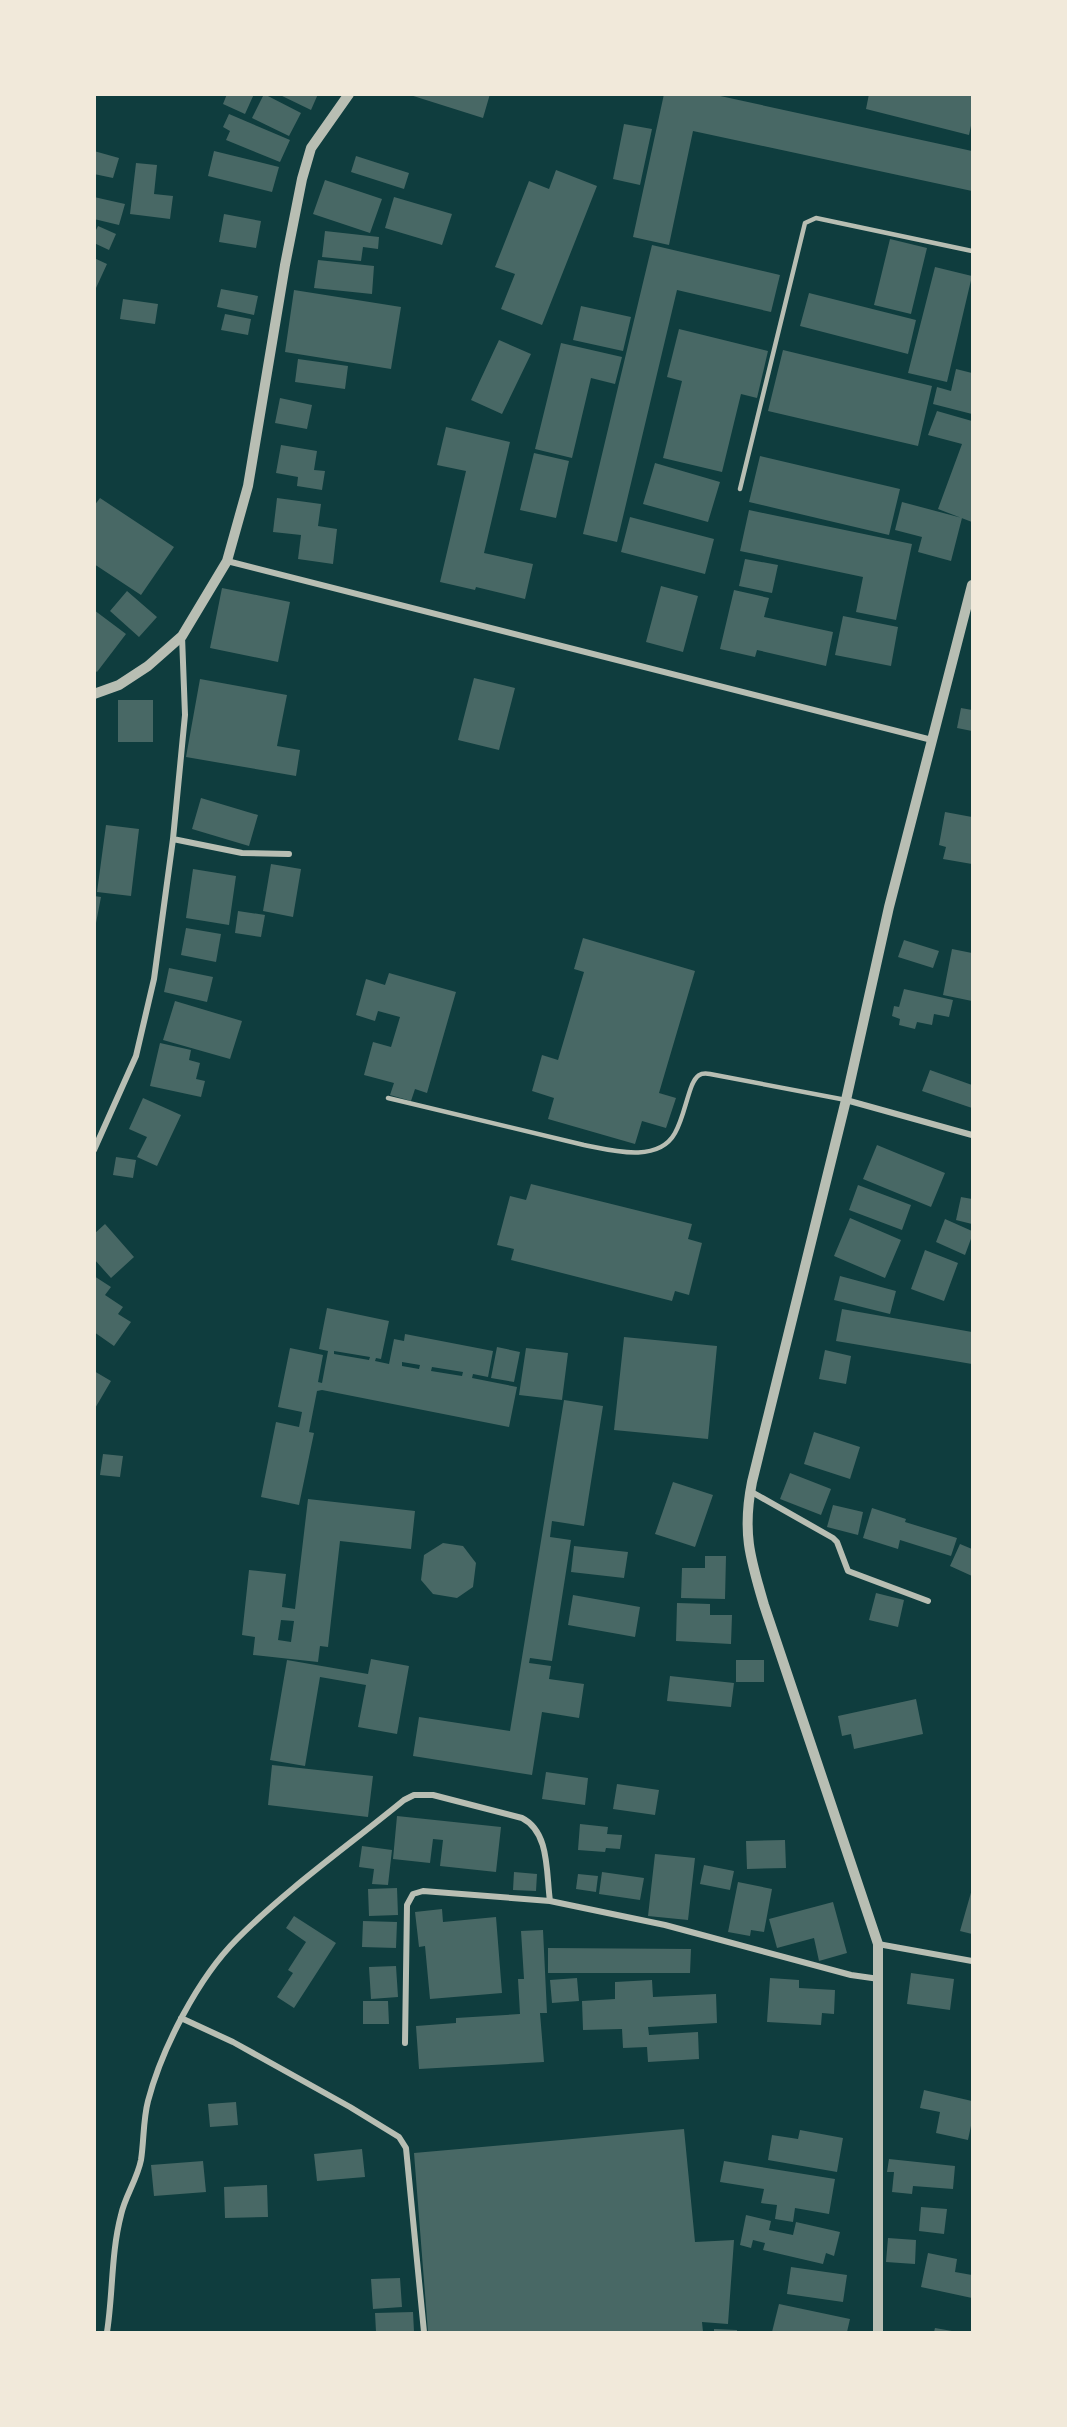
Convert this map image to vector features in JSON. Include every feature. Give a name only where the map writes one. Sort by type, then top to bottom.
[{"type":"street","points":[[94,694],[119,685],[148,666],[183,636],[227,561],[248,486],[285,266],[311,148],[349,94]]},
{"type":"street","points":[[227,561],[932,740]]},
{"type":"street","points":[[878,2332],[878,1944],[764,1605],[748,1552],[746,1527],[750,1491],[846,1100],[889,907],[972,585]]},
{"type":"street","points":[[94,1150],[136,1056],[154,979],[173,839],[186,700],[183,636]]},
{"type":"street","points":[[173,839],[242,853],[289,854]]},
{"type":"street","points":[[846,1100],[972,1135]]},
{"type":"street","points":[[750,1491],[833,1538],[848,1571],[928,1601]]},
{"type":"street","points":[[107,2332],[117,2234],[122,2212],[140,2161],[147,2102],[181,2018],[218,1960],[236,1940],[300,1884],[404,1800],[414,1795],[433,1794],[522,1818],[532,1823],[542,1839],[550,1901]]},
{"type":"street","points":[[405,2043],[407,1905],[413,1894],[423,1892],[550,1901],[665,1925],[851,1976],[879,1979]]},
{"type":"street","points":[[878,1944],[972,1961]]},
{"type":"street","points":[[181,2018],[233,2042],[350,2107],[399,2137],[404,2143],[424,2332]]},
{"type":"lane","points":[[740,489],[805,223],[816,218],[972,251]]},
{"type":"lane","points":[[388,1098],[584,1145],[616,1151],[644,1152],[664,1146],[675,1134],[695,1077],[700,1074],[846,1100]]},
{"type":"building","points":[[227,94],[254,94],[245,114],[223,104]]},
{"type":"building","points":[[264,94],[301,113],[289,136],[252,118]]},
{"type":"building","points":[[278,94],[318,94],[311,110]]},
{"type":"building","points":[[407,94],[490,94],[483,118]]},
{"type":"building","points":[[664,94],[711,94],[972,151],[972,191],[693,131],[669,245],[633,237]]},
{"type":"building","points":[[869,94],[972,94],[972,121],[969,135],[866,109]]},
{"type":"building","points":[[229,114],[290,140],[280,162],[226,140],[230,131],[223,127]]},
{"type":"building","points":[[624,124],[652,129],[640,185],[613,179]]},
{"type":"building","points":[[94,151],[119,158],[113,178],[94,174]]},
{"type":"building","points":[[214,151],[279,167],[272,192],[208,176]]},
{"type":"building","points":[[356,156],[409,173],[404,189],[351,172]]},
{"type":"building","points":[[136,163],[157,165],[154,194],[173,196],[170,219],[130,214]]},
{"type":"building","points":[[556,170],[597,186],[542,325],[501,309],[515,274],[495,267],[529,181],[549,189]]},
{"type":"building","points":[[325,180],[382,199],[370,233],[313,214]]},
{"type":"building","points":[[94,197],[125,204],[119,225],[94,219]]},
{"type":"building","points":[[394,197],[452,214],[442,245],[385,228]]},
{"type":"building","points":[[224,214],[261,221],[256,248],[219,242]]},
{"type":"building","points":[[98,226],[116,234],[109,250],[94,243],[94,234]]},
{"type":"building","points":[[325,231],[379,237],[378,249],[363,247],[361,261],[322,257]]},
{"type":"building","points":[[890,239],[927,248],[911,314],[874,305]]},
{"type":"building","points":[[652,245],[780,275],[771,312],[677,290],[617,542],[583,534]]},
{"type":"building","points":[[94,258],[107,264],[96,288],[94,287]]},
{"type":"building","points":[[318,260],[374,266],[372,294],[314,288]]},
{"type":"building","points":[[935,267],[972,276],[947,382],[908,373]]},
{"type":"building","points":[[221,289],[258,296],[254,315],[217,307]]},
{"type":"building","points":[[294,290],[401,307],[391,369],[285,352]]},
{"type":"building","points":[[809,293],[916,320],[908,354],[800,326]]},
{"type":"building","points":[[123,299],[158,304],[155,324],[120,319]]},
{"type":"building","points":[[581,306],[631,317],[623,351],[573,340]]},
{"type":"building","points":[[225,314],[251,319],[248,335],[221,330]]},
{"type":"building","points":[[679,329],[768,351],[757,398],[741,394],[722,472],[663,458],[682,381],[667,377]]},
{"type":"building","points":[[499,340],[531,354],[502,414],[471,400]]},
{"type":"building","points":[[561,343],[622,357],[615,384],[591,378],[572,458],[535,449]]},
{"type":"building","points":[[783,350],[932,386],[918,446],[768,411]]},
{"type":"building","points":[[298,359],[348,366],[345,389],[295,382]]},
{"type":"building","points":[[956,369],[972,373],[972,414],[933,404],[937,387],[951,391]]},
{"type":"building","points":[[280,398],[312,405],[307,429],[275,423]]},
{"type":"building","points":[[937,411],[972,421],[972,522],[938,509],[962,444],[928,435]]},
{"type":"building","points":[[446,427],[510,442],[484,553],[533,564],[525,599],[476,587],[475,590],[440,582],[466,471],[437,465]]},
{"type":"building","points":[[281,445],[317,451],[314,470],[325,471],[322,490],[297,486],[298,477],[276,473]]},
{"type":"building","points":[[534,453],[569,461],[556,518],[520,510]]},
{"type":"building","points":[[760,456],[900,489],[889,535],[749,502]]},
{"type":"building","points":[[655,463],[720,482],[708,522],[643,504]]},
{"type":"building","points":[[100,498],[174,547],[141,595],[94,564],[94,506]]},
{"type":"building","points":[[277,498],[321,504],[318,526],[337,529],[333,564],[298,559],[301,535],[273,532]]},
{"type":"building","points":[[902,502],[962,518],[951,561],[918,552],[922,537],[895,530]]},
{"type":"building","points":[[749,510],[912,544],[896,620],[856,612],[863,577],[740,551]]},
{"type":"building","points":[[630,517],[714,539],[705,574],[621,552]]},
{"type":"building","points":[[745,559],[778,565],[772,593],[739,586]]},
{"type":"building","points":[[661,586],[698,596],[683,652],[646,642]]},
{"type":"building","points":[[222,588],[290,602],[278,662],[210,648]]},
{"type":"building","points":[[734,590],[769,598],[764,617],[833,632],[826,666],[757,650],[755,657],[720,649]]},
{"type":"building","points":[[127,591],[157,617],[139,637],[110,611]]},
{"type":"building","points":[[94,610],[126,634],[97,672],[94,670]]},
{"type":"building","points":[[843,616],[898,627],[891,666],[835,655]]},
{"type":"building","points":[[474,678],[515,688],[499,750],[458,740]]},
{"type":"building","points":[[200,679],[287,695],[277,746],[300,750],[296,776],[186,757]]},
{"type":"building","points":[[118,700],[153,700],[153,742],[118,742]]},
{"type":"building","points":[[961,708],[972,710],[972,731],[957,728]]},
{"type":"building","points":[[201,798],[258,815],[249,846],[192,829]]},
{"type":"building","points":[[945,812],[972,817],[972,864],[943,859],[946,847],[939,845]]},
{"type":"building","points":[[106,825],[139,829],[131,896],[97,892]]},
{"type":"building","points":[[271,864],[301,869],[293,917],[263,911]]},
{"type":"building","points":[[193,869],[236,876],[229,925],[186,918]]},
{"type":"building","points":[[94,896],[101,897],[96,923],[94,923]]},
{"type":"building","points":[[238,911],[265,915],[261,937],[235,933]]},
{"type":"building","points":[[186,928],[221,934],[216,962],[181,955]]},
{"type":"building","points":[[583,938],[695,971],[659,1093],[676,1098],[666,1128],[642,1121],[635,1144],[548,1119],[554,1098],[532,1091],[542,1055],[558,1060],[584,972],[574,969]]},
{"type":"building","points":[[904,940],[939,951],[933,968],[898,957]]},
{"type":"building","points":[[952,949],[972,953],[972,1001],[943,995]]},
{"type":"building","points":[[169,968],[213,977],[207,1002],[164,992]]},
{"type":"building","points":[[389,973],[456,992],[427,1093],[415,1089],[411,1101],[390,1095],[394,1083],[364,1075],[373,1042],[391,1047],[400,1017],[378,1011],[375,1021],[356,1015],[366,979],[385,985]]},
{"type":"building","points":[[904,989],[953,1000],[949,1017],[934,1014],[932,1025],[917,1022],[915,1029],[899,1025],[900,1019],[892,1016],[894,1006],[899,1007]]},
{"type":"building","points":[[175,1001],[242,1021],[230,1059],[163,1040]]},
{"type":"building","points":[[160,1043],[191,1050],[189,1060],[200,1063],[196,1079],[205,1081],[201,1097],[150,1086]]},
{"type":"building","points":[[930,1070],[972,1085],[972,1108],[922,1091]]},
{"type":"building","points":[[143,1098],[181,1115],[157,1166],[137,1157],[147,1137],[129,1129]]},
{"type":"building","points":[[877,1145],[945,1173],[931,1207],[863,1179]]},
{"type":"building","points":[[116,1157],[136,1160],[133,1178],[113,1175]]},
{"type":"building","points":[[531,1184],[692,1224],[688,1239],[702,1243],[689,1295],[675,1291],[672,1301],[511,1260],[514,1249],[497,1245],[510,1196],[526,1200]]},
{"type":"building","points":[[858,1185],[911,1205],[902,1230],[849,1210]]},
{"type":"building","points":[[961,1197],[972,1199],[972,1224],[956,1220]]},
{"type":"building","points":[[850,1218],[901,1240],[885,1278],[834,1256]]},
{"type":"building","points":[[945,1219],[972,1231],[965,1255],[936,1242]]},
{"type":"building","points":[[105,1224],[134,1257],[111,1278],[94,1259],[94,1234]]},
{"type":"building","points":[[925,1250],[958,1263],[944,1301],[911,1289]]},
{"type":"building","points":[[94,1276],[111,1287],[105,1295],[123,1307],[118,1314],[131,1322],[114,1346],[94,1332]]},
{"type":"building","points":[[840,1276],[896,1291],[890,1314],[834,1300]]},
{"type":"building","points":[[327,1308],[389,1321],[381,1359],[376,1358],[375,1361],[389,1364],[394,1339],[404,1341],[405,1334],[493,1351],[488,1377],[473,1374],[472,1378],[517,1387],[509,1427],[322,1390],[317,1391],[309,1432],[314,1433],[299,1505],[261,1497],[276,1422],[299,1427],[302,1412],[278,1407],[290,1348],[323,1355],[318,1382],[322,1383],[328,1351],[319,1349]],"holes":[[[334,1351],[370,1357],[369,1360],[334,1354]],[[402,1362],[420,1365],[419,1369],[402,1366]],[[432,1367],[463,1372],[462,1376],[431,1371]]]},
{"type":"building","points":[[842,1309],[972,1332],[972,1364],[836,1341]]},
{"type":"building","points":[[624,1337],[717,1346],[708,1439],[614,1430]]},
{"type":"building","points":[[497,1347],[520,1352],[514,1382],[491,1378]]},
{"type":"building","points":[[526,1348],[568,1353],[562,1400],[519,1395]]},
{"type":"building","points":[[825,1350],[851,1356],[846,1384],[819,1379]]},
{"type":"building","points":[[94,1371],[111,1381],[94,1410]]},
{"type":"building","points":[[564,1400],[603,1406],[584,1526],[552,1521],[550,1537],[571,1540],[552,1661],[530,1658],[529,1663],[551,1666],[549,1679],[584,1684],[579,1718],[542,1712],[532,1775],[413,1756],[419,1717],[510,1731]]},
{"type":"building","points":[[814,1432],[860,1447],[850,1479],[804,1464]]},
{"type":"building","points":[[103,1454],[123,1456],[120,1477],[100,1475]]},
{"type":"building","points":[[790,1473],[831,1489],[821,1515],[780,1499]]},
{"type":"building","points":[[673,1482],[713,1495],[695,1547],[655,1534]]},
{"type":"building","points":[[308,1499],[415,1511],[411,1549],[340,1541],[328,1647],[320,1646],[318,1662],[253,1655],[255,1637],[242,1635],[249,1570],[286,1574],[282,1607],[295,1609]],"holes":[[[281,1620],[294,1621],[291,1642],[278,1640]]]},
{"type":"building","points":[[833,1505],[863,1512],[858,1535],[827,1527]]},
{"type":"building","points":[[872,1508],[906,1519],[905,1522],[957,1538],[951,1556],[900,1540],[898,1549],[863,1538]]},
{"type":"building","points":[[443,1543],[463,1546],[476,1563],[473,1587],[457,1598],[433,1594],[421,1580],[424,1555]]},
{"type":"building","points":[[960,1544],[972,1549],[972,1576],[950,1566]]},
{"type":"building","points":[[574,1546],[628,1552],[624,1578],[571,1572]]},
{"type":"building","points":[[705,1556],[726,1556],[725,1599],[681,1598],[682,1568],[705,1568]]},
{"type":"building","points":[[876,1593],[904,1600],[898,1627],[869,1620]]},
{"type":"building","points":[[573,1595],[640,1607],[635,1637],[568,1625]]},
{"type":"building","points":[[677,1603],[710,1604],[710,1615],[732,1615],[731,1644],[676,1641]]},
{"type":"building","points":[[371,1659],[409,1666],[397,1734],[358,1727],[366,1685],[320,1677],[305,1766],[270,1760],[287,1660],[368,1674]]},
{"type":"building","points":[[736,1660],[764,1660],[764,1682],[736,1682]]},
{"type":"building","points":[[670,1676],[734,1683],[731,1707],[667,1701]]},
{"type":"building","points":[[916,1699],[923,1734],[854,1749],[851,1734],[842,1736],[838,1716]]},
{"type":"building","points":[[272,1765],[373,1776],[368,1817],[268,1805]]},
{"type":"building","points":[[546,1772],[588,1778],[585,1805],[542,1799]]},
{"type":"building","points":[[617,1784],[659,1790],[655,1815],[613,1809]]},
{"type":"building","points":[[397,1816],[501,1827],[496,1872],[440,1866],[443,1840],[433,1839],[430,1863],[393,1859]]},
{"type":"building","points":[[580,1824],[608,1827],[607,1834],[622,1835],[620,1849],[606,1848],[605,1852],[578,1850]]},
{"type":"building","points":[[785,1840],[786,1868],[747,1869],[746,1841]]},
{"type":"building","points":[[362,1846],[392,1850],[388,1885],[372,1884],[374,1869],[359,1867]]},
{"type":"building","points":[[655,1854],[695,1858],[688,1920],[648,1916]]},
{"type":"building","points":[[704,1865],[734,1871],[730,1890],[700,1884]]},
{"type":"building","points":[[514,1872],[537,1874],[536,1891],[513,1890]]},
{"type":"building","points":[[602,1872],[644,1878],[640,1900],[599,1894]]},
{"type":"building","points":[[578,1874],[598,1876],[596,1892],[576,1889]]},
{"type":"building","points":[[738,1882],[772,1889],[764,1932],[751,1930],[750,1936],[728,1932]]},
{"type":"building","points":[[397,1888],[398,1915],[369,1916],[368,1889]]},
{"type":"building","points":[[972,1889],[972,1934],[960,1931]]},
{"type":"building","points":[[833,1902],[847,1953],[819,1961],[814,1938],[777,1948],[769,1919]]},
{"type":"building","points":[[442,1909],[443,1922],[496,1917],[502,1993],[430,1999],[425,1946],[419,1947],[415,1912]]},
{"type":"building","points":[[294,1916],[336,1943],[294,2008],[277,1997],[293,1973],[288,1970],[306,1942],[286,1928]]},
{"type":"building","points":[[363,1921],[397,1922],[396,1948],[362,1947]]},
{"type":"building","points":[[543,1930],[547,2013],[540,2013],[544,2062],[419,2069],[416,2026],[456,2023],[456,2018],[520,2014],[518,1979],[524,1979],[521,1931]]},
{"type":"building","points":[[548,1948],[691,1949],[690,1973],[548,1973]]},
{"type":"building","points":[[396,1966],[398,1997],[371,1999],[369,1967]]},
{"type":"building","points":[[911,1973],[954,1979],[950,2010],[907,2004]]},
{"type":"building","points":[[577,1978],[579,2001],[552,2003],[550,1980]]},
{"type":"building","points":[[770,1978],[799,1980],[799,1988],[835,1990],[834,2014],[822,2013],[821,2025],[767,2022]]},
{"type":"building","points":[[652,1980],[653,1997],[716,1994],[717,2023],[648,2027],[649,2035],[698,2032],[699,2059],[648,2062],[647,2047],[623,2048],[622,2029],[583,2030],[582,2001],[615,1999],[615,1982]]},
{"type":"building","points":[[363,2001],[388,2001],[389,2024],[363,2024]]},
{"type":"building","points":[[924,2090],[972,2101],[972,2121],[968,2140],[936,2133],[940,2112],[920,2108]]},
{"type":"building","points":[[236,2102],[238,2125],[210,2127],[208,2104]]},
{"type":"building","points":[[684,2129],[695,2242],[734,2240],[728,2324],[702,2322],[703,2332],[428,2332],[414,2153]]},
{"type":"building","points":[[800,2130],[843,2138],[837,2172],[768,2160],[772,2135],[798,2139]]},
{"type":"building","points":[[362,2149],[365,2177],[317,2181],[314,2154]]},
{"type":"building","points":[[889,2159],[955,2166],[953,2189],[913,2186],[912,2194],[892,2192],[894,2172],[887,2172]]},
{"type":"building","points":[[203,2161],[206,2192],[154,2196],[151,2165]]},
{"type":"building","points":[[724,2161],[835,2179],[829,2214],[795,2208],[793,2222],[775,2219],[777,2205],[761,2203],[764,2189],[720,2182]]},
{"type":"building","points":[[267,2185],[268,2217],[225,2218],[224,2187]]},
{"type":"building","points":[[921,2207],[947,2209],[944,2234],[919,2231]]},
{"type":"building","points":[[746,2215],[771,2221],[769,2230],[793,2235],[796,2222],[840,2232],[834,2256],[826,2253],[823,2264],[763,2250],[765,2243],[753,2240],[751,2248],[740,2245]]},
{"type":"building","points":[[888,2238],[916,2240],[915,2264],[886,2262]]},
{"type":"building","points":[[928,2253],[957,2259],[955,2272],[972,2275],[972,2298],[921,2287]]},
{"type":"building","points":[[791,2267],[847,2275],[843,2302],[787,2294]]},
{"type":"building","points":[[400,2278],[402,2307],[373,2309],[371,2279]]},
{"type":"building","points":[[779,2304],[850,2319],[847,2332],[772,2332]]},
{"type":"building","points":[[413,2312],[414,2332],[376,2332],[375,2313]]},
{"type":"building","points":[[935,2328],[952,2331],[952,2332],[934,2332]]},
{"type":"building","points":[[714,2329],[737,2330],[737,2332],[714,2332]]}]
